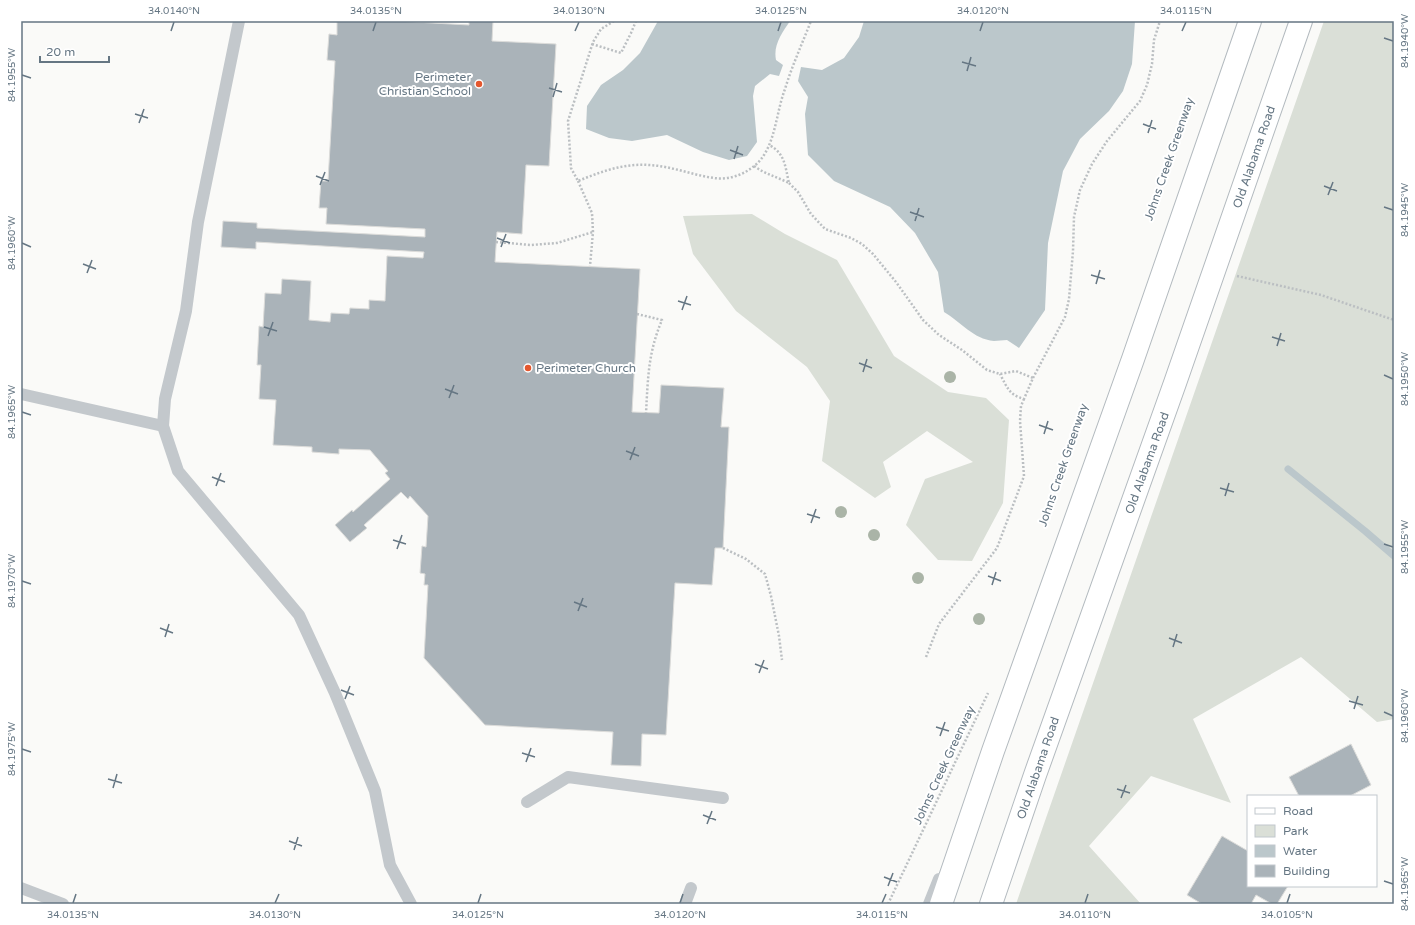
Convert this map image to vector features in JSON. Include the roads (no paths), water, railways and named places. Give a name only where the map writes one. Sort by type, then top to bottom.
[{"type":"main road","points":[[941,904],[993,751],[1130,366],[1250,21]]},
{"type":"main road","name":"Old Alabama Road","points":[[991,904],[1035,775],[1175,383],[1301,21]]},
{"type":"lane","points":[[239,21],[198,222],[186,311],[165,399],[163,426],[178,471],[299,615],[335,693],[375,791],[390,865],[411,904]]},
{"type":"lane","points":[[21,394],[163,426]]},
{"type":"lane","points":[[929,904],[993,751]]},
{"type":"lane","points":[[527,802],[568,776],[723,798]]},
{"type":"lane","points":[[21,888],[64,904]]},
{"type":"lane","points":[[685,904],[691,888]]},
{"type":"water","points":[[658,21],[790,21],[779,39],[776,49],[776,60],[783,65],[779,76],[770,74],[755,86],[753,96],[757,142],[747,156],[729,160],[703,152],[667,135],[632,141],[609,138],[586,129],[587,106],[601,85],[623,70],[640,53]]},
{"type":"water","points":[[864,21],[1135,21],[1132,64],[1123,91],[1109,111],[1080,139],[1063,171],[1048,243],[1045,310],[1019,348],[1007,340],[987,340],[973,334],[944,312],[938,272],[915,233],[890,207],[834,181],[808,155],[805,114],[808,97],[798,81],[801,67],[822,70],[844,58],[859,37]]},
{"type":"waterway","points":[[1288,469],[1394,556]]},
{"type":"place","name":"Perimeter Christian School","points":[[479,84]]},
{"type":"place","name":"Perimeter Church","points":[[528,368]]}]
